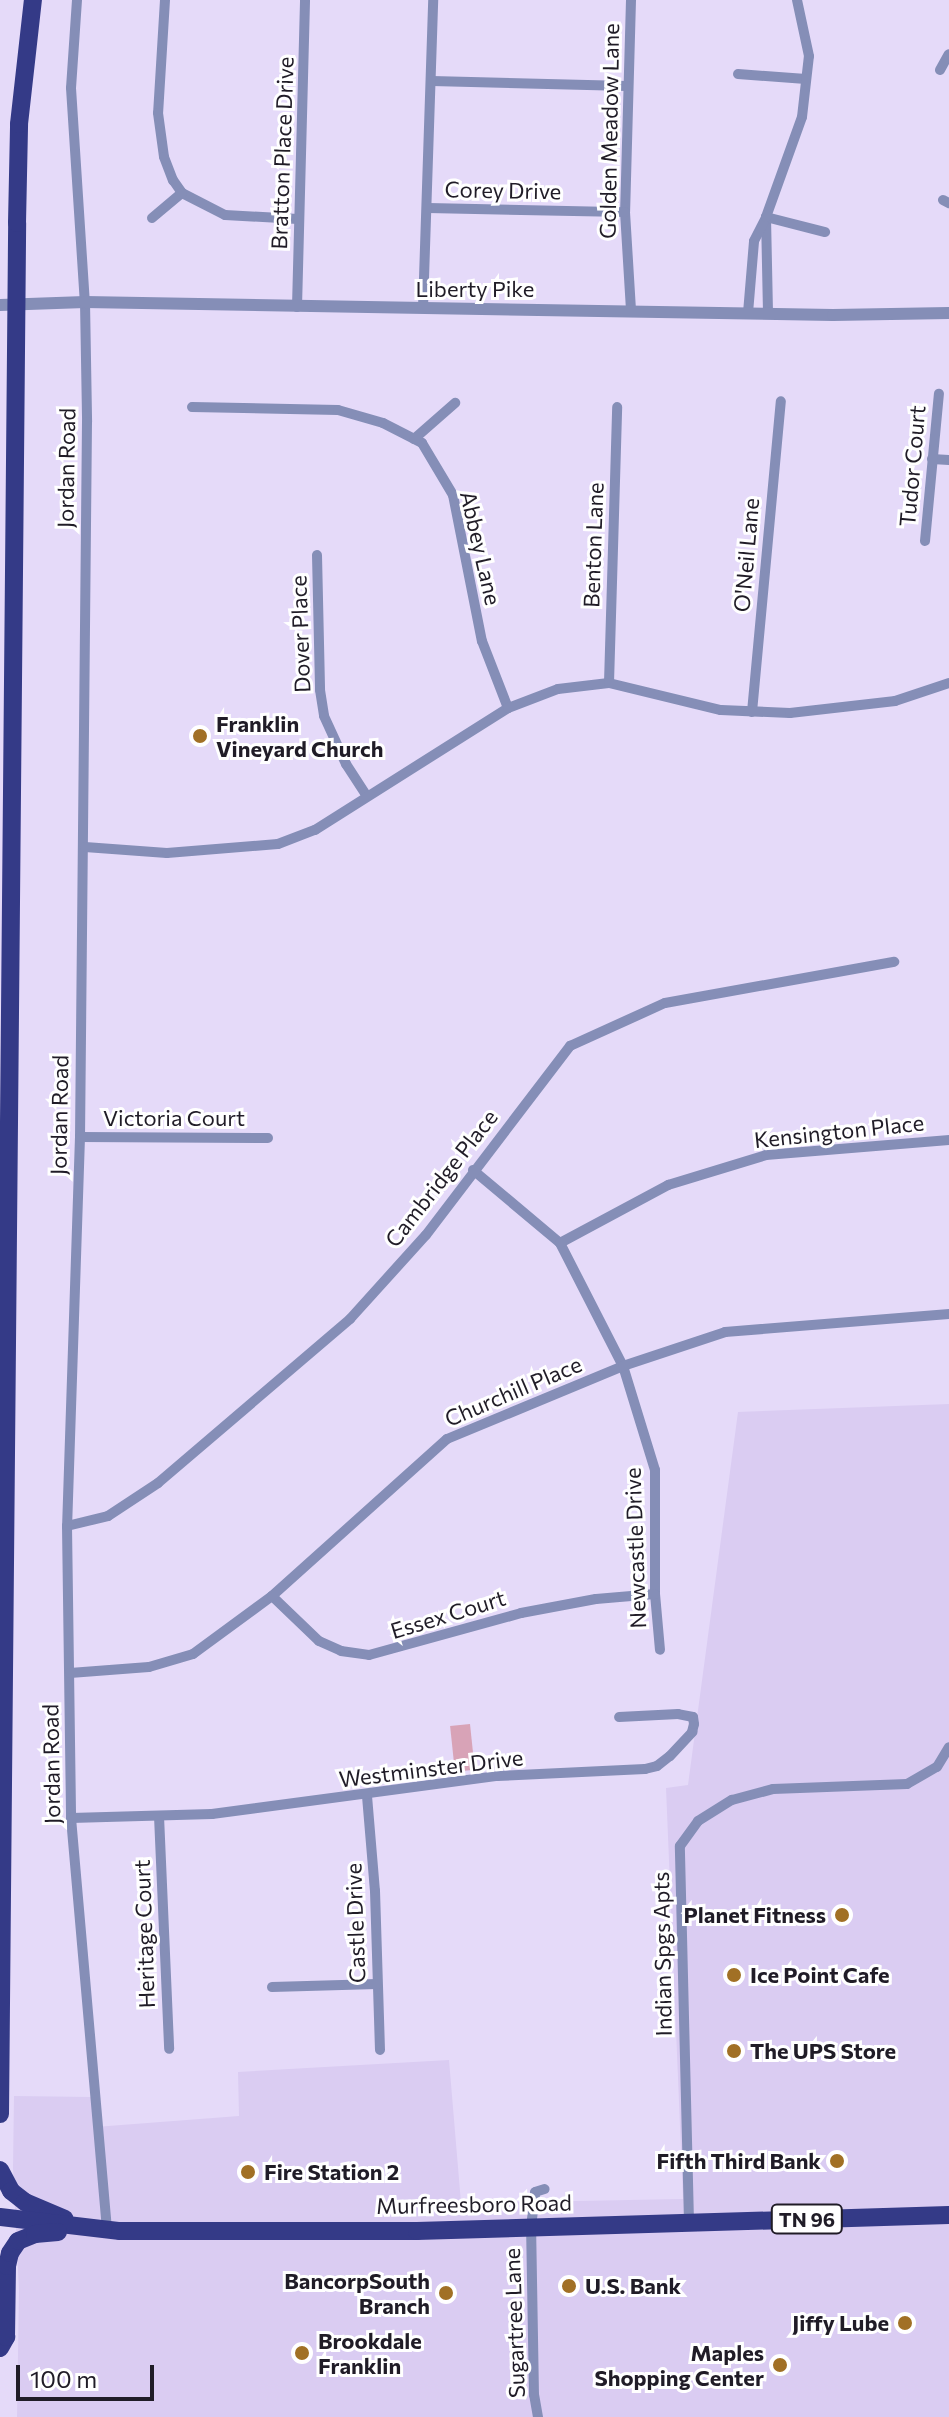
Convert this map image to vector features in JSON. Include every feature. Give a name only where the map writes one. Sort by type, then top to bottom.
[{"type":"highway","points":[[0,2114],[8,305],[19,124],[33,0]]},
{"type":"highway","points":[[0,2170],[11,2191],[25,2202],[98,2230]]},
{"type":"highway","name":"Murfreesboro Road","points":[[0,2217],[98,2230],[417,2231],[949,2215]]},
{"type":"highway","points":[[0,2348],[6,2337],[7,2266],[18,2241],[35,2234],[98,2230]]},
{"type":"street","name":"Jordan Road","points":[[77,0],[71,88],[85,302],[85,847],[80,1137],[67,1526],[71,1818],[98,2230]]},
{"type":"street","points":[[165,0],[158,113],[164,157],[182,193],[225,215],[298,219]]},
{"type":"street","name":"Bratton Place Drive","points":[[297,307],[305,0]]},
{"type":"street","points":[[423,308],[433,0]]},
{"type":"street","name":"Golden Meadow Lane","points":[[631,0],[625,212],[631,310]]},
{"type":"street","points":[[748,313],[754,241],[799,128],[806,79],[807,38],[797,0]]},
{"type":"street","points":[[940,70],[949,54]]},
{"type":"street","points":[[738,74],[806,79]]},
{"type":"street","points":[[432,81],[627,86]]},
{"type":"street","points":[[152,218],[182,193]]},
{"type":"street","name":"Corey Drive","points":[[428,208],[625,212]]},
{"type":"street","points":[[766,217],[825,232]]},
{"type":"street","points":[[766,217],[768,314]]},
{"type":"street","name":"Liberty Pike","points":[[8,305],[85,302],[768,314],[949,313]]},
{"type":"street","name":"Tudor Court","points":[[925,541],[939,394]]},
{"type":"street","name":"O'Neil Lane","points":[[752,712],[781,401]]},
{"type":"street","points":[[414,439],[455,403]]},
{"type":"street","name":"Abbey Lane","points":[[192,407],[338,410],[383,423],[422,443],[453,495],[482,641],[508,708]]},
{"type":"street","name":"Benton Lane","points":[[609,683],[617,407]]},
{"type":"street","points":[[932,459],[949,460]]},
{"type":"street","name":"Dover Place","points":[[317,555],[320,690],[324,716],[346,764],[367,796]]},
{"type":"street","points":[[85,847],[167,853],[278,844],[315,830],[508,708],[558,689],[609,683],[721,710],[790,713],[895,701],[949,683]]},
{"type":"street","name":"Cambridge Place","points":[[67,1526],[108,1516],[158,1483],[350,1319],[426,1235],[570,1046],[665,1003],[894,962]]},
{"type":"street","name":"Victoria Court","points":[[80,1137],[268,1138]]},
{"type":"street","name":"Kensington Place","points":[[560,1243],[668,1185],[766,1155],[949,1140]]},
{"type":"street","name":"Newcastle Drive","points":[[473,1170],[560,1243],[623,1366],[655,1470],[655,1594],[660,1650]]},
{"type":"street","name":"Churchill Place","points":[[70,1673],[149,1667],[193,1654],[272,1596],[447,1439],[623,1366],[725,1332],[949,1314]]},
{"type":"street","name":"Essex Court","points":[[272,1596],[319,1641],[341,1651],[369,1655],[521,1613],[596,1599],[655,1594]]},
{"type":"street","name":"Westminster Drive","points":[[71,1818],[212,1814],[367,1796],[497,1776],[645,1769],[657,1766],[670,1756],[692,1732],[694,1724],[693,1717],[678,1714],[619,1717]]},
{"type":"street","name":"Indian Spgs Apts","points":[[689,2222],[680,1846],[698,1821],[732,1800],[773,1789],[907,1784],[937,1767],[949,1747]]},
{"type":"street","name":"Castle Drive","points":[[367,1796],[380,2050]]},
{"type":"street","name":"Heritage Court","points":[[159,1816],[169,2049]]},
{"type":"street","points":[[272,1987],[377,1984]]},
{"type":"street","name":"Sugartree Lane","points":[[538,2417],[534,2395],[531,2227],[535,2192],[545,2189]]},
{"type":"shaded area","points":[[949,1404],[949,2417],[17,2417],[19,2290],[13,2168],[14,2096],[91,2097],[95,2127],[239,2116],[238,2072],[449,2060],[461,2203],[683,2199],[666,1788],[688,1785],[738,1412]]},
{"type":"shaded area","points":[[470,1724],[475,1770],[455,1772],[450,1726]]},
{"type":"place","name":"Franklin Vineyard Church","points":[[200,736]]},
{"type":"place","name":"Planet Fitness","points":[[842,1915]]},
{"type":"place","name":"Ice Point Cafe","points":[[734,1975]]},
{"type":"place","name":"The UPS Store","points":[[734,2051]]},
{"type":"place","name":"Fifth Third Bank","points":[[837,2161]]},
{"type":"place","name":"Fire Station 2","points":[[248,2172]]},
{"type":"place","name":"U.S. Bank","points":[[569,2286]]},
{"type":"place","name":"BancorpSouth Branch","points":[[446,2293]]},
{"type":"place","name":"Jiffy Lube","points":[[905,2323]]},
{"type":"place","name":"Brookdale Franklin","points":[[302,2353]]},
{"type":"place","name":"Maples Shopping Center","points":[[780,2365]]}]
